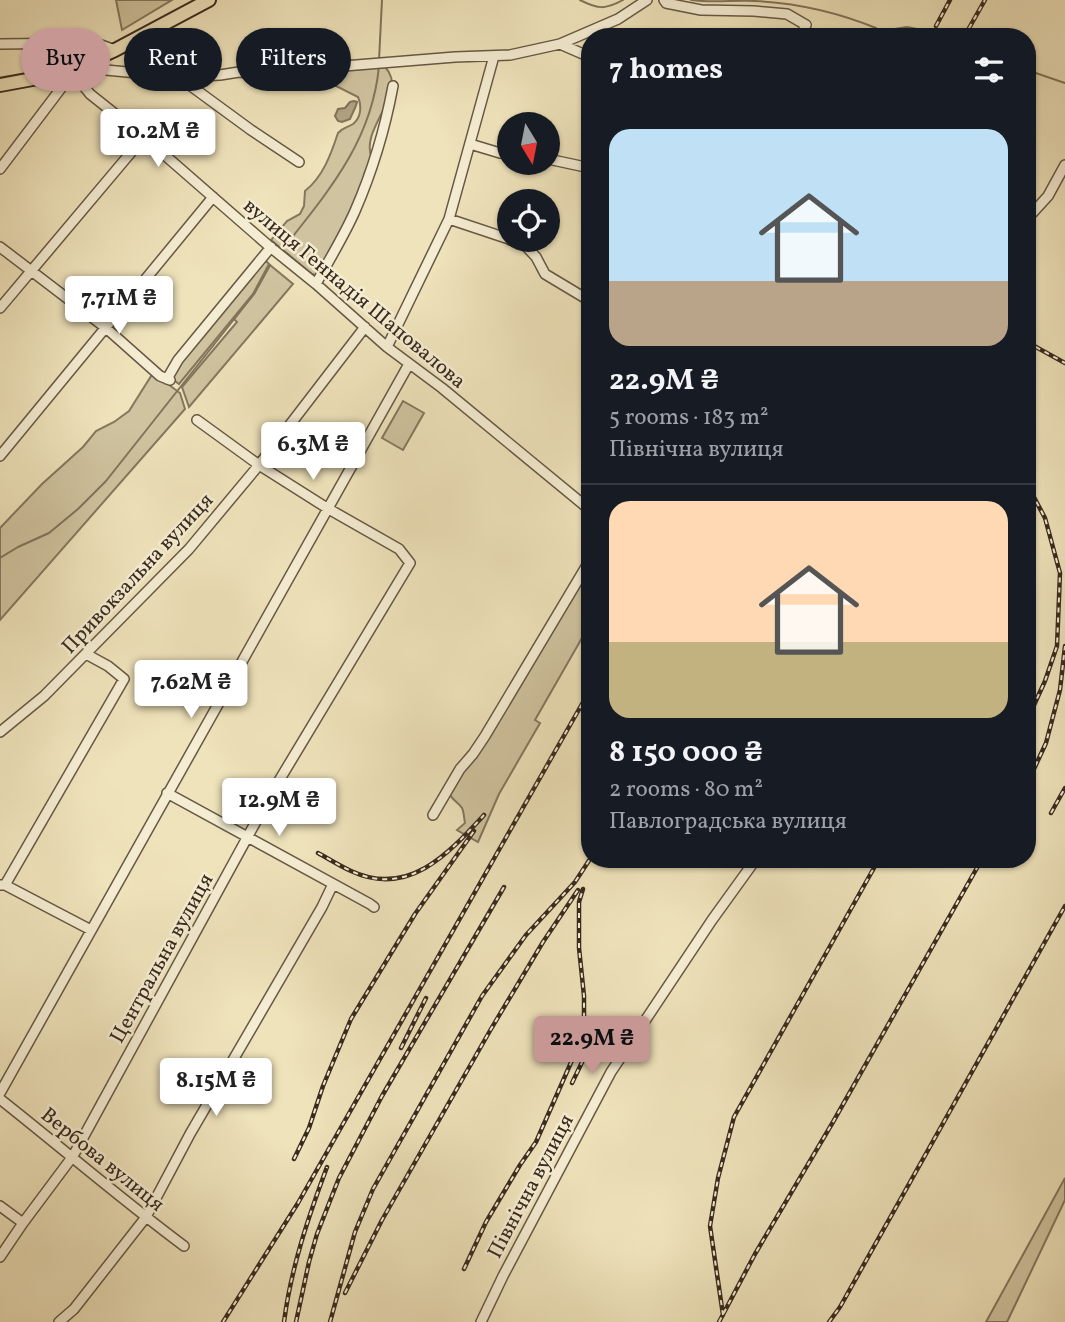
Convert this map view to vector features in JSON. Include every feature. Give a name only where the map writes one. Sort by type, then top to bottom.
[{"type":"main road","points":[[110,52],[209,0]]},
{"type":"main road","points":[[0,85],[21,81]]},
{"type":"street","points":[[597,28],[618,19],[648,0]]},
{"type":"street","points":[[664,0],[666,3],[701,10],[787,14],[806,25],[804,28]]},
{"type":"street","points":[[222,75],[239,72],[284,76],[307,69],[455,57],[494,57],[560,44],[581,35]]},
{"type":"street","points":[[0,44],[87,43],[115,50]]},
{"type":"street","points":[[560,44],[581,53]]},
{"type":"street","points":[[387,347],[449,219],[494,57]]},
{"type":"street","points":[[316,284],[365,188],[387,116],[393,86]]},
{"type":"street","points":[[0,169],[58,91]]},
{"type":"street","name":"вулиця Геннадія Шаповалова","points":[[88,91],[387,347],[581,503]]},
{"type":"street","points":[[199,91],[299,162]]},
{"type":"street","points":[[0,308],[144,137]]},
{"type":"street","points":[[470,144],[497,151]]},
{"type":"street","points":[[560,162],[581,166]]},
{"type":"street","points":[[1036,211],[1065,165]]},
{"type":"street","points":[[0,456],[213,197]]},
{"type":"street","points":[[449,219],[497,236]]},
{"type":"street","points":[[0,247],[106,328],[160,376],[168,379],[178,360],[270,247]]},
{"type":"street","points":[[531,252],[545,274],[581,296]]},
{"type":"street","name":"Привокзальна вулиця","points":[[0,732],[44,696],[189,549],[259,465],[365,327]]},
{"type":"street","points":[[0,1093],[409,363]]},
{"type":"street","points":[[197,420],[259,465],[327,508]]},
{"type":"street","name":"Центральна вулиця","points":[[0,1257],[73,1157],[277,784],[410,563],[399,549],[327,508]]},
{"type":"street","points":[[433,815],[460,769],[485,736],[581,575]]},
{"type":"street","points":[[86,654],[124,679],[2,885],[91,930]]},
{"type":"street","points":[[167,793],[374,907]]},
{"type":"street","name":"Північна вулиця","points":[[481,1322],[611,1072],[750,868]]},
{"type":"street","points":[[59,1322],[74,1309],[146,1217],[190,1134],[333,884]]},
{"type":"street","name":"Вербова вулиця","points":[[0,1099],[184,1246]]},
{"type":"street","points":[[0,1206],[23,1223]]},
{"type":"shaded area","points":[[116,0],[172,0],[124,28],[122,30]]},
{"type":"shaded area","points":[[385,67],[391,77],[392,86],[371,138],[372,158],[359,196],[317,276],[271,240],[287,221],[300,214],[304,206],[305,191],[322,172],[338,133],[353,124],[359,115],[358,97],[346,91],[351,91],[351,69]]},
{"type":"shaded area","points":[[354,101],[357,102],[350,119],[338,121],[335,116],[338,109],[345,108]]},
{"type":"shaded area","points":[[265,260],[269,264],[253,294],[179,384],[170,377],[178,363]]},
{"type":"shaded area","points":[[270,265],[293,284],[189,407],[182,387],[237,322],[234,319],[254,294]]},
{"type":"shaded area","points":[[153,373],[180,393],[185,409],[0,620],[0,528],[96,431],[129,411]]},
{"type":"shaded area","points":[[403,401],[424,413],[403,450],[382,438]]},
{"type":"shaded area","points":[[581,583],[581,640],[535,720],[540,723],[499,794],[478,842],[457,830],[465,823],[463,811],[449,793]]},
{"type":"shaded area","points":[[1065,1178],[1065,1200],[1007,1322],[986,1322]]},
{"type":"waterway","points":[[379,60],[382,0]]},
{"type":"waterway","points":[[580,0],[601,7],[623,0]]},
{"type":"waterway","points":[[691,0],[755,1],[802,6],[847,17],[876,28]]},
{"type":"waterway","points":[[901,28],[912,28]]},
{"type":"waterway","points":[[282,250],[331,187],[357,143],[375,93],[379,66]]},
{"type":"waterway","points":[[1036,73],[1065,83]]},
{"type":"waterway","points":[[0,558],[49,533],[106,481],[254,294],[270,265]]},
{"type":"railway","points":[[936,26],[950,0]]},
{"type":"railway","points":[[969,28],[985,0]]},
{"type":"railway","points":[[1036,347],[1065,363]]},
{"type":"railway","points":[[1036,501],[1045,518],[1060,573],[1057,646],[1036,701]]},
{"type":"railway","points":[[1036,765],[1046,743],[1060,690],[1065,646]]},
{"type":"railway","points":[[223,1322],[298,1203],[581,706]]},
{"type":"railway","points":[[1051,813],[1065,788]]},
{"type":"railway","points":[[318,853],[351,871],[372,878],[391,879],[409,875],[442,857],[484,815]]},
{"type":"railway","points":[[294,1159],[309,1128],[351,1019],[415,914],[474,831]]},
{"type":"railway","points":[[330,1322],[355,1232],[373,1189],[482,996],[526,935],[575,882],[584,868]]},
{"type":"railway","points":[[723,1315],[710,1226],[718,1178],[734,1117],[874,868]]},
{"type":"railway","points":[[719,1322],[755,1254],[977,868]]},
{"type":"railway","points":[[296,1322],[317,1234],[339,1178],[382,1096],[504,887]]},
{"type":"railway","points":[[464,1269],[486,1222],[536,1142],[573,1058],[584,1020],[579,948],[579,902],[583,889]]},
{"type":"railway","points":[[345,1293],[382,1220],[491,1029],[578,890]]},
{"type":"railway","points":[[829,1322],[840,1307],[1065,906]]},
{"type":"railway","points":[[401,1048],[426,998]]},
{"type":"railway","points":[[572,1083],[586,1054]]},
{"type":"railway","points":[[284,1322],[301,1243],[327,1167]]}]
